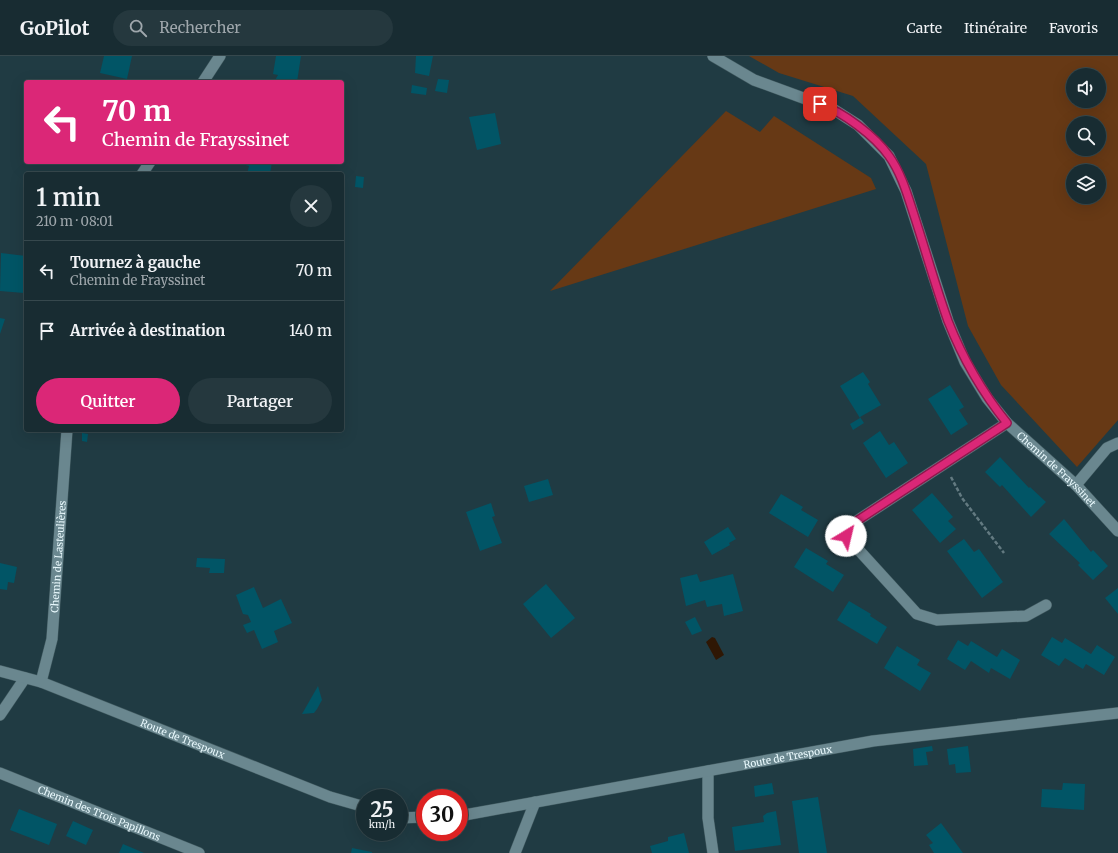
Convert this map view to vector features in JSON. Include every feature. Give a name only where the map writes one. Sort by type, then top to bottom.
[{"type":"street","points":[[204,80],[220,56]]},
{"type":"street","name":"Chemin de Frayssinet","points":[[713,56],[754,80],[833,109],[858,125],[889,156],[906,191],[948,321],[965,362],[987,398],[1007,423],[1076,486],[1118,531]]},
{"type":"street","points":[[1007,423],[849,526],[846,536],[917,614],[937,620],[1026,616],[1046,605]]},
{"type":"street","name":"Chemin de Lasteulières","points":[[41,682],[52,639],[67,432]]},
{"type":"street","points":[[1076,486],[1107,448],[1118,443]]},
{"type":"street","name":"Route de Trespoux","points":[[0,671],[41,682],[330,797],[356,804]]},
{"type":"street","points":[[0,715],[25,678]]},
{"type":"street","name":"Route de Trespoux","points":[[468,814],[873,741],[1118,713]]},
{"type":"street","points":[[708,770],[708,818],[713,853]]},
{"type":"street","name":"Chemin des Trois Papillons","points":[[0,773],[199,853]]},
{"type":"street","points":[[515,853],[535,802]]},
{"type":"path","points":[[945,464],[962,498],[1004,553]]},
{"type":"shaded area","points":[[749,56],[1118,56],[1118,420],[1077,467],[1001,385],[968,326],[926,164],[853,96],[779,73]]},
{"type":"shaded area","points":[[726,111],[760,132],[774,116],[871,178],[876,189],[550,291]]},
{"type":"shaded area","points":[[712,637],[715,638],[724,655],[716,660],[706,642]]},
{"type":"building","points":[[104,56],[132,56],[127,79],[100,73]]},
{"type":"building","points":[[276,56],[301,56],[297,80],[275,80],[278,75],[273,74]]},
{"type":"building","points":[[416,56],[433,56],[429,76],[415,73]]},
{"type":"building","points":[[438,79],[449,80],[447,93],[435,91]]},
{"type":"building","points":[[412,85],[427,88],[426,95],[411,93]]},
{"type":"building","points":[[495,113],[501,144],[477,150],[469,117]]},
{"type":"building","points":[[242,164],[272,164],[270,172],[248,172],[249,166]]},
{"type":"building","points":[[356,176],[364,177],[363,188],[355,187]]},
{"type":"building","points":[[1,253],[24,256],[24,293],[0,291]]},
{"type":"building","points":[[0,318],[5,319],[0,334]]},
{"type":"building","points":[[863,372],[870,382],[868,384],[881,405],[860,417],[864,423],[853,430],[850,424],[860,418],[840,386]]},
{"type":"building","points":[[950,385],[964,407],[959,410],[968,424],[951,435],[928,399]]},
{"type":"building","points":[[880,431],[889,445],[894,442],[908,463],[886,478],[863,443]]},
{"type":"building","points":[[82,433],[88,434],[87,442],[82,441]]},
{"type":"building","points":[[1000,457],[1029,488],[1030,487],[1046,502],[1031,517],[1002,485],[1000,487],[985,472]]},
{"type":"building","points":[[548,479],[553,495],[529,502],[524,486]]},
{"type":"building","points":[[932,493],[953,517],[948,521],[956,529],[940,543],[912,510]]},
{"type":"building","points":[[781,494],[803,507],[801,510],[818,520],[808,537],[769,513]]},
{"type":"building","points":[[491,503],[495,516],[492,517],[502,543],[480,551],[466,512]]},
{"type":"building","points":[[1064,519],[1091,552],[1093,550],[1108,566],[1093,580],[1078,565],[1080,563],[1049,534]]},
{"type":"building","points":[[728,527],[736,539],[729,543],[730,545],[712,555],[704,542]]},
{"type":"building","points":[[964,539],[974,552],[979,549],[1003,582],[982,598],[947,551]]},
{"type":"building","points":[[806,548],[828,561],[826,564],[844,575],[833,592],[794,567]]},
{"type":"building","points":[[197,558],[225,559],[224,573],[209,573],[210,568],[196,567]]},
{"type":"building","points":[[0,563],[17,567],[14,583],[8,582],[7,590],[0,589]]},
{"type":"building","points":[[697,574],[700,582],[733,574],[743,611],[724,616],[722,604],[707,607],[705,600],[686,606],[680,578]]},
{"type":"building","points":[[546,584],[575,618],[551,638],[523,604]]},
{"type":"building","points":[[254,587],[263,608],[281,599],[292,623],[274,631],[278,642],[262,649],[254,630],[247,633],[243,625],[251,622],[248,615],[243,614],[236,595]]},
{"type":"building","points":[[1118,588],[1118,614],[1105,598]]},
{"type":"building","points":[[849,601],[871,614],[870,616],[887,627],[877,644],[837,620]]},
{"type":"building","points":[[695,617],[702,631],[692,635],[685,622]]},
{"type":"building","points":[[1052,637],[1062,643],[1065,638],[1091,654],[1097,645],[1115,657],[1104,675],[1086,664],[1083,669],[1065,658],[1059,666],[1041,655]]},
{"type":"building","points":[[958,640],[968,646],[971,641],[997,657],[1002,649],[1020,660],[1010,679],[991,668],[989,673],[971,661],[965,670],[947,659]]},
{"type":"building","points":[[897,646],[920,660],[917,665],[931,673],[920,691],[884,668]]},
{"type":"building","points":[[318,686],[322,700],[317,709],[314,713],[302,714]]},
{"type":"building","points":[[932,746],[933,751],[926,752],[928,765],[914,766],[913,749]]},
{"type":"building","points":[[968,746],[971,772],[956,773],[955,764],[949,765],[947,749]]},
{"type":"building","points":[[772,783],[774,794],[755,797],[754,786]]},
{"type":"building","points":[[1063,783],[1085,784],[1084,810],[1041,807],[1042,789],[1062,790]]},
{"type":"building","points":[[818,797],[827,853],[799,853],[792,801]]},
{"type":"building","points":[[19,809],[57,824],[49,845],[10,830]]},
{"type":"building","points":[[776,811],[781,845],[735,851],[732,827],[764,822],[763,816],[767,813]]},
{"type":"building","points":[[73,821],[93,830],[86,845],[66,836]]},
{"type":"building","points":[[941,823],[963,853],[934,853],[929,845],[933,843],[926,835]]},
{"type":"building","points":[[684,833],[689,853],[652,853],[650,846],[668,841],[668,837]]},
{"type":"building","points":[[123,844],[144,853],[119,853]]},
{"type":"building","points":[[352,848],[372,852],[372,853],[351,853]]},
{"type":"route","points":[[820,104],[833,109],[858,125],[889,156],[906,191],[948,321],[965,362],[987,398],[1007,423],[849,526],[846,536]]}]
